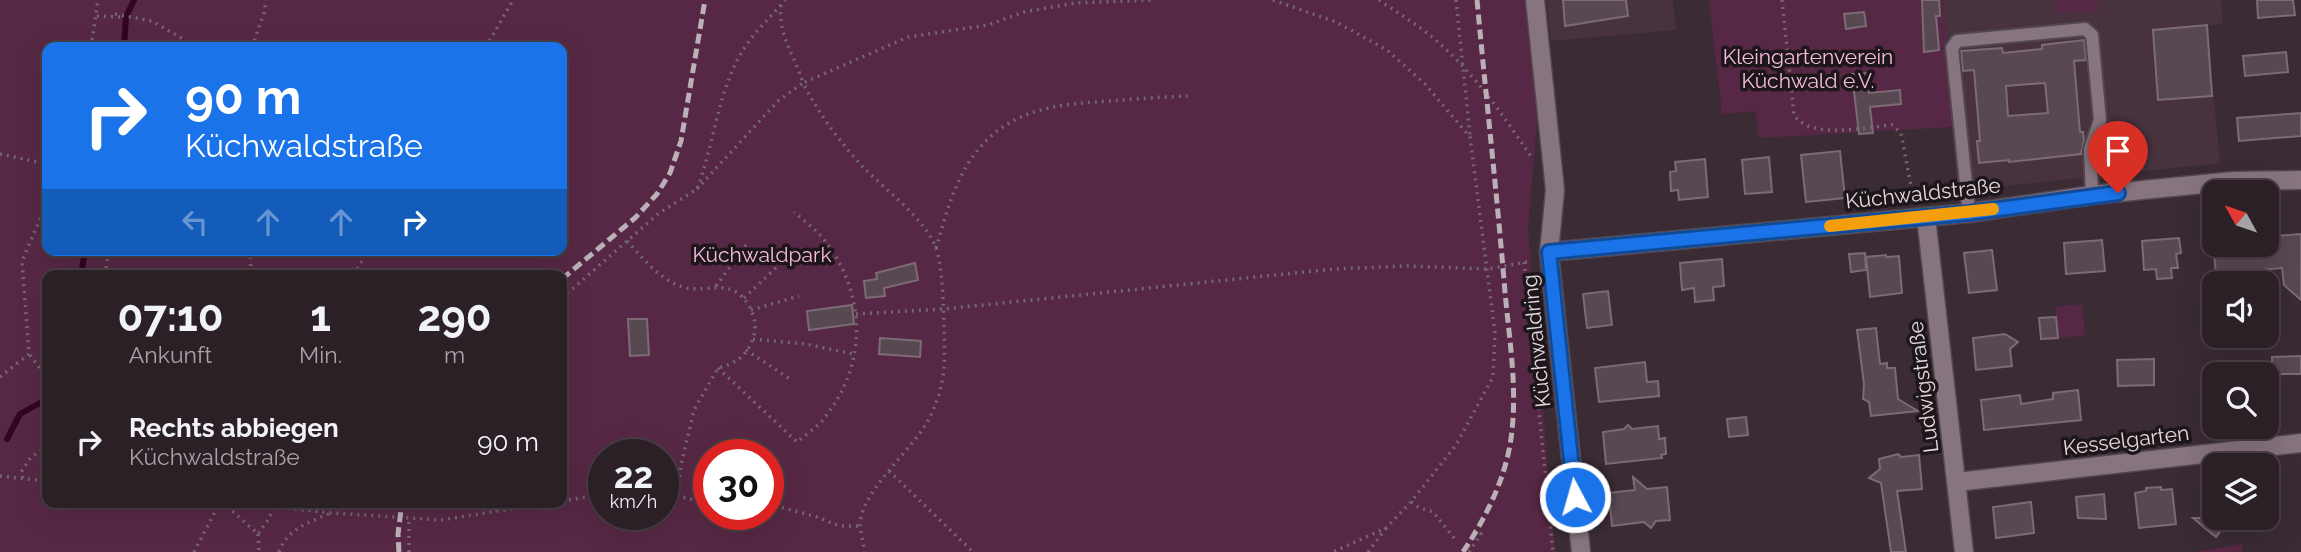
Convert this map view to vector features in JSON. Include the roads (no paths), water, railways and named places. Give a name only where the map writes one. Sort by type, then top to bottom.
[{"type":"street","name":"Küchwaldring","points":[[1535,0],[1555,190],[1549,252],[1581,552]]},
{"type":"street","name":"Küchwaldstraße","points":[[1549,252],[1969,213],[2092,195],[2234,181],[2301,180]]},
{"type":"street","name":"Ludwigstraße","points":[[1922,217],[1964,552]]},
{"type":"street","name":"Kesselgarten","points":[[1957,482],[2301,443]]},
{"type":"lane","points":[[1969,213],[1952,48],[1957,41],[2085,29],[2092,34],[2099,120],[2090,149],[2092,195]]},
{"type":"waterway","points":[[124,42],[126,17],[134,0]]},
{"type":"waterway","points":[[82,270],[84,256]]},
{"type":"waterway","points":[[7,439],[20,414],[42,402]]},
{"type":"railway","points":[[567,275],[635,218],[657,194],[670,173],[681,141],[705,0]]},
{"type":"railway","points":[[1463,552],[1488,509],[1506,463],[1512,430],[1514,395],[1477,0]]},
{"type":"railway","points":[[399,552],[401,508]]},
{"type":"park label","name":"Kleingartenverein Küchwald e.V.","points":[[1808,68]]},
{"type":"park label","name":"Küchwaldpark","points":[[762,254]]}]
